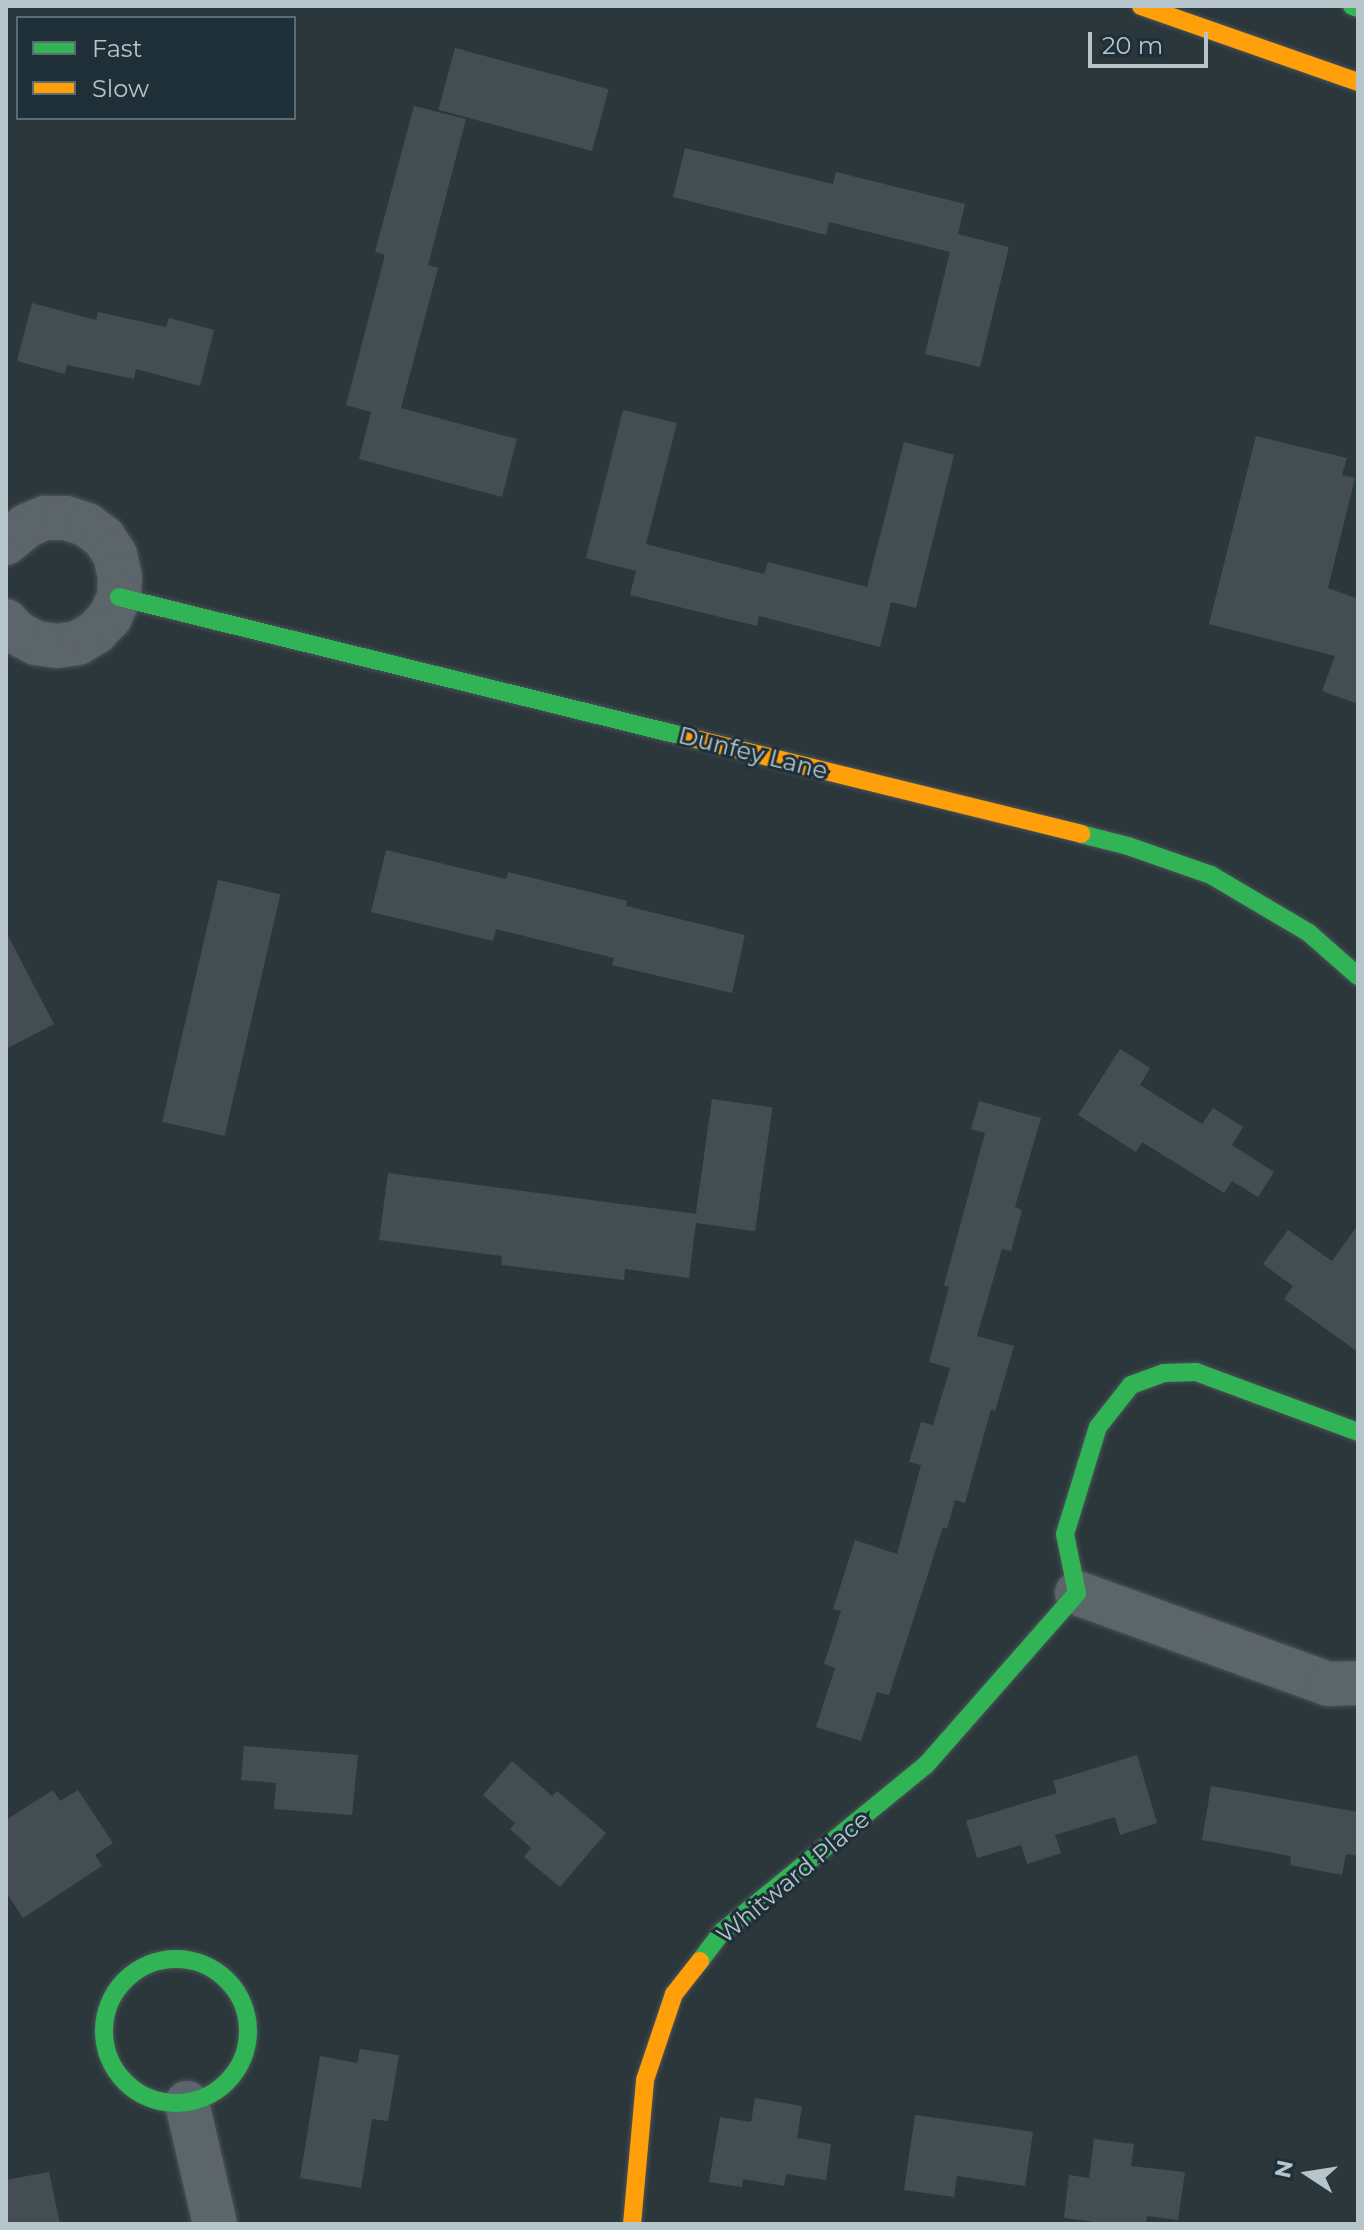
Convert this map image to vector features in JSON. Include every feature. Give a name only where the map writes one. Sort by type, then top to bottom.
[{"type":"main road","points":[[1141,6],[1358,82]]},
{"type":"main road","points":[[1352,6],[1358,8]]},
{"type":"main road","name":"Dunfey Lane","points":[[119,597],[1128,846],[1211,875],[1267,905],[1309,933],[1358,976]]},
{"type":"main road","points":[[1077,1593],[1065,1534],[1098,1427],[1131,1385],[1164,1373],[1196,1372],[1358,1432]]},
{"type":"main road","name":"Whitward Place","points":[[632,2224],[645,2080],[674,1994],[723,1931],[926,1765],[1077,1593]]},
{"type":"main road","points":[[174,1958],[195,1961],[215,1970],[231,1984],[242,2002],[248,2023],[247,2045],[239,2066],[226,2083],[208,2096],[187,2103],[145,2097],[127,2085],[113,2068],[105,2048],[104,2027],[108,2006],[118,1987],[134,1972],[153,1962],[174,1958]]},
{"type":"street","points":[[6,543],[26,526],[45,518],[66,518],[87,525],[104,538],[115,555],[120,576],[119,597],[103,625],[78,643],[57,646],[36,643],[17,633],[6,621]]},
{"type":"street","points":[[1077,1593],[1328,1684],[1358,1683]]},
{"type":"street","points":[[187,2103],[215,2224]]},
{"type":"building","points":[[455,48],[609,89],[592,151],[438,110]]},
{"type":"building","points":[[414,106],[466,119],[428,265],[438,268],[401,408],[517,439],[502,497],[359,459],[371,412],[346,405],[385,255],[375,252]]},
{"type":"building","points":[[685,148],[833,184],[836,172],[965,204],[958,234],[1009,247],[980,367],[925,354],[950,252],[829,222],[826,235],[673,197]]},
{"type":"building","points":[[32,303],[96,320],[98,312],[166,327],[169,318],[214,330],[200,386],[136,369],[134,379],[67,365],[65,374],[17,361]]},
{"type":"building","points":[[623,410],[677,423],[646,544],[764,574],[768,562],[867,587],[904,442],[954,455],[916,608],[891,602],[880,647],[759,616],[757,626],[630,595],[636,571],[586,558]]},
{"type":"building","points":[[1256,436],[1347,458],[1342,475],[1355,478],[1328,588],[1358,599],[1358,704],[1322,691],[1335,656],[1209,624]]},
{"type":"building","points":[[386,850],[506,879],[508,872],[627,901],[626,906],[745,935],[732,993],[612,965],[614,958],[496,929],[493,941],[371,912]]},
{"type":"building","points":[[218,880],[280,894],[225,1136],[162,1122]]},
{"type":"building","points":[[6,932],[54,1024],[6,1049]]},
{"type":"building","points":[[1120,1049],[1150,1068],[1140,1085],[1202,1124],[1213,1108],[1243,1127],[1232,1145],[1274,1172],[1258,1197],[1232,1181],[1224,1193],[1142,1142],[1136,1152],[1078,1115]]},
{"type":"building","points":[[712,1099],[772,1107],[755,1231],[695,1223]]},
{"type":"building","points":[[979,1101],[1041,1118],[1015,1207],[1022,1210],[1011,1251],[1002,1249],[977,1336],[1014,1346],[995,1411],[991,1409],[965,1503],[955,1500],[947,1529],[943,1527],[889,1695],[877,1692],[861,1741],[816,1727],[835,1668],[824,1664],[841,1611],[833,1609],[855,1540],[897,1554],[921,1465],[909,1462],[921,1422],[933,1425],[950,1368],[929,1362],[949,1287],[944,1285],[985,1133],[971,1129]]},
{"type":"building","points":[[388,1173],[697,1214],[689,1278],[625,1269],[624,1280],[501,1265],[502,1256],[379,1240]]},
{"type":"building","points":[[1358,1225],[1358,1352],[1284,1299],[1293,1286],[1263,1264],[1288,1230],[1332,1261]]},
{"type":"building","points":[[244,1746],[358,1755],[352,1815],[274,1809],[276,1783],[241,1780]]},
{"type":"building","points":[[1137,1755],[1157,1823],[1120,1835],[1115,1817],[1055,1835],[1061,1853],[1027,1864],[1021,1845],[977,1858],[966,1821],[1057,1793],[1053,1781]]},
{"type":"building","points":[[512,1761],[552,1796],[557,1791],[606,1833],[560,1887],[524,1857],[531,1848],[510,1829],[515,1823],[483,1795]]},
{"type":"building","points":[[1211,1786],[1358,1812],[1358,1856],[1346,1854],[1342,1875],[1290,1865],[1291,1856],[1202,1840]]},
{"type":"building","points":[[53,1790],[60,1801],[78,1790],[113,1843],[95,1855],[102,1866],[23,1918],[6,1892],[6,1820]]},
{"type":"building","points":[[360,2049],[399,2055],[388,2121],[372,2119],[361,2188],[300,2178],[320,2056],[357,2063]]},
{"type":"building","points":[[755,2098],[802,2106],[797,2138],[831,2144],[826,2180],[786,2174],[784,2186],[743,2179],[742,2187],[709,2182],[720,2117],[751,2122]]},
{"type":"building","points":[[915,2115],[1033,2132],[1025,2186],[957,2176],[954,2197],[904,2190]]},
{"type":"building","points":[[1094,2139],[1134,2144],[1131,2166],[1185,2172],[1178,2220],[1147,2216],[1146,2224],[1111,2224],[1064,2218],[1069,2175],[1089,2178]]},
{"type":"building","points":[[49,2172],[60,2224],[6,2224],[6,2180]]},
{"type":"traffic: fast","points":[[1352,6],[1358,8]]},
{"type":"traffic: fast","points":[[119,597],[691,738]]},
{"type":"traffic: fast","points":[[1081,834],[1128,846],[1211,875],[1309,933],[1358,976]]},
{"type":"traffic: fast","points":[[700,1961],[723,1931],[926,1765],[1077,1593],[1065,1534],[1098,1427],[1131,1385],[1164,1373],[1196,1372],[1358,1432]]},
{"type":"traffic: fast","points":[[176,1959],[204,1965],[227,1980],[242,2003],[248,2031],[242,2059],[227,2082],[204,2097],[176,2103],[148,2097],[125,2082],[110,2059],[104,2031],[110,2003],[125,1980],[148,1965],[176,1959]]},
{"type":"traffic: slow","points":[[1141,6],[1358,82]]},
{"type":"traffic: slow","points":[[691,738],[1081,834]]},
{"type":"traffic: slow","points":[[632,2224],[645,2080],[674,1994],[700,1961]]}]
